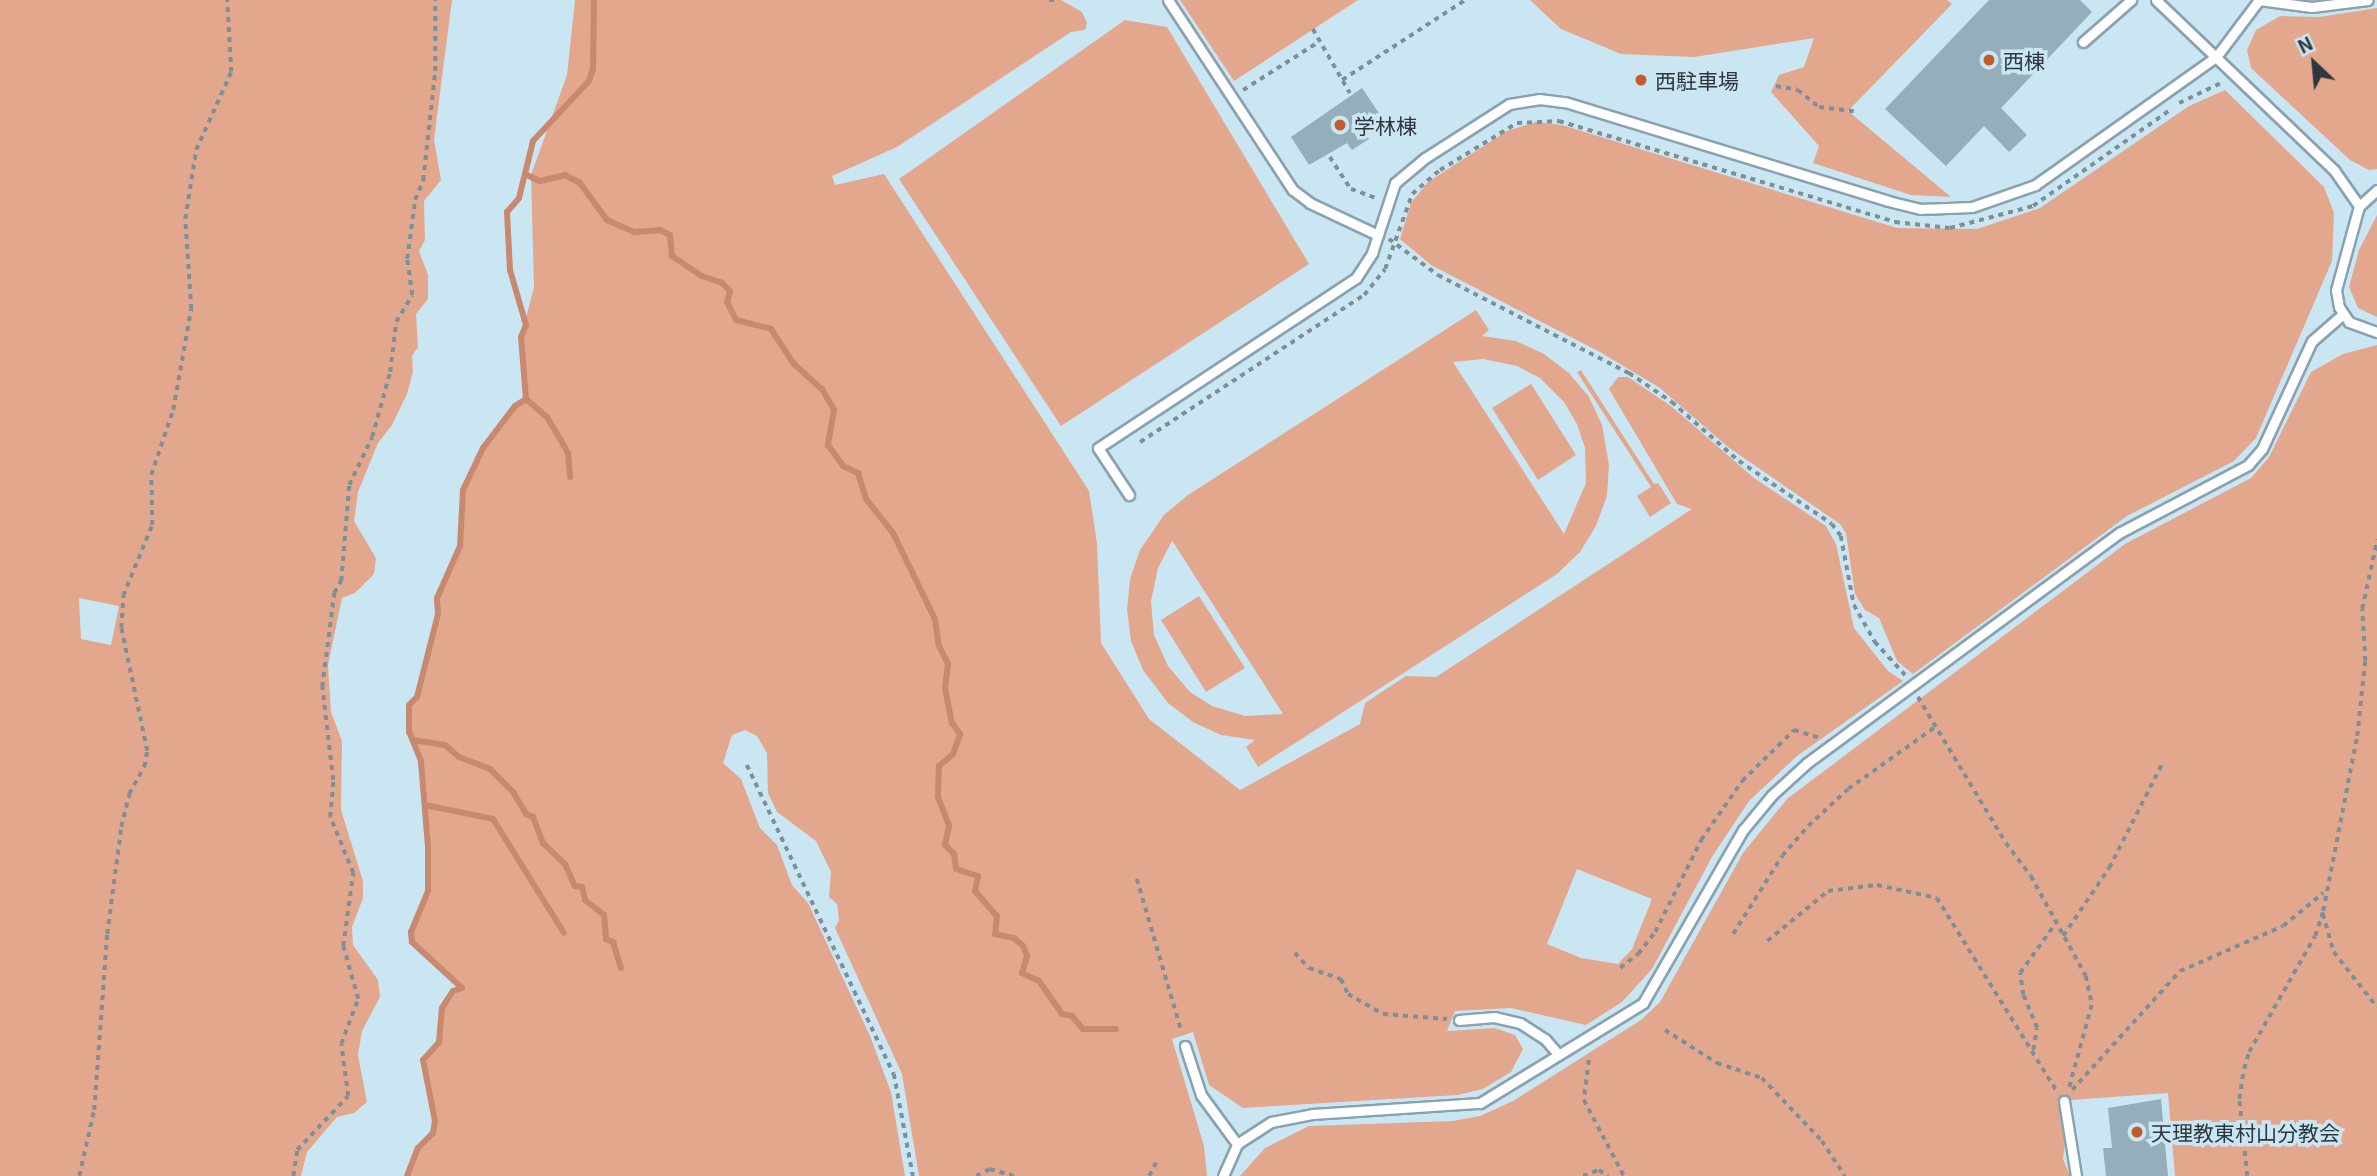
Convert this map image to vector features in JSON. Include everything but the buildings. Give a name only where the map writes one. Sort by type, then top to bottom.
[{"type":"lane","points":[[1168,0],[1298,195],[1378,235]]},
{"type":"lane","points":[[2083,42],[2131,0]]},
{"type":"lane","points":[[2156,0],[2334,170],[2359,205]]},
{"type":"lane","points":[[1129,495],[1098,448],[1356,278],[1368,262],[1390,191],[1403,174],[1489,115],[1518,102],[1566,102],[1888,201],[1956,209],[2005,199],[2035,185],[2216,57],[2259,0],[2312,7],[2368,0]]},
{"type":"lane","points":[[2377,190],[2359,205],[2337,282],[2342,315],[2356,327],[2377,332]]},
{"type":"lane","points":[[1223,1176],[1237,1144],[1252,1131],[1291,1117],[1480,1104],[1643,1003],[1662,978],[1743,830],[1772,795],[1828,748],[1913,688],[2119,533],[2248,465],[2262,449],[2312,341],[2342,315]]},
{"type":"lane","points":[[1460,1020],[1494,1017],[1520,1023],[1545,1039],[1558,1054]]},
{"type":"lane","points":[[1185,1046],[1201,1095],[1237,1144]]},
{"type":"lane","points":[[2064,1101],[2076,1176]]},
{"type":"path","points":[[79,1176],[94,1110],[107,934],[121,827],[128,794],[144,766],[147,751],[121,628],[123,596],[152,525],[151,475],[173,410],[191,309],[185,219],[196,149],[231,72],[227,0]]},
{"type":"path","points":[[293,1176],[297,1150],[348,1096],[341,1044],[358,999],[343,946],[353,873],[330,817],[333,780],[322,687],[334,593],[341,581],[349,485],[372,437],[390,372],[396,322],[412,295],[407,259],[415,200],[423,180],[435,71],[435,0]]},
{"type":"path","points":[[1049,0],[1055,0]]},
{"type":"path","points":[[1342,80],[1465,0]]},
{"type":"path","points":[[1313,29],[1317,43],[1350,93]]},
{"type":"path","points":[[1232,97],[1317,43]]},
{"type":"path","points":[[1140,442],[1364,295],[1385,269],[1397,242],[1412,194],[1427,179],[1506,128],[1539,119],[1895,222],[1950,228],[1980,224],[2033,206],[2182,101],[2237,77]]},
{"type":"path","points":[[1776,86],[1798,90],[1819,107],[1854,111]]},
{"type":"path","points":[[1330,157],[1351,189],[1375,197]]},
{"type":"path","points":[[1378,235],[1397,242],[1438,275],[1605,359],[1653,388],[1731,455],[1838,529],[1854,605],[1866,629],[1913,688]]},
{"type":"path","points":[[2377,540],[2362,609],[2365,661],[2357,736],[2340,840],[2323,893],[2323,911],[2334,952],[2377,1007]]},
{"type":"path","points":[[1921,701],[1938,724],[2006,843],[2031,876],[2055,924],[2086,976],[2092,1005],[2067,1093],[2180,971],[2283,926],[2323,893]]},
{"type":"path","points":[[1733,934],[1775,866],[1808,826],[1848,789],[1938,724]]},
{"type":"path","points":[[1620,968],[1647,943],[1713,820],[1756,765],[1794,730],[1816,734],[1828,748]]},
{"type":"path","points":[[2063,936],[2109,868],[2163,762]]},
{"type":"path","points":[[747,765],[894,1074],[913,1176]]},
{"type":"path","points":[[1137,879],[1185,1046]]},
{"type":"path","points":[[1767,941],[1776,929],[1828,891],[1867,884],[1928,893],[1955,920],[2064,1101]]},
{"type":"path","points":[[2247,1176],[2239,1099],[2249,1052],[2315,936],[2323,911]]},
{"type":"path","points":[[2033,1052],[2038,1028],[2023,995],[2020,973],[2055,924]]},
{"type":"path","points":[[1295,953],[1309,968],[1341,979],[1348,995],[1384,1014],[1460,1020]]},
{"type":"path","points":[[1665,1030],[1717,1063],[1762,1078],[1822,1142],[1845,1176]]},
{"type":"path","points":[[1589,1060],[1584,1100],[1624,1176]]},
{"type":"path","points":[[1149,1176],[1156,1162]]},
{"type":"path","points":[[976,1176],[990,1169],[1015,1176]]},
{"type":"path","points":[[1583,1176],[1599,1170],[1608,1176]]},
{"type":"shaded area","points":[[0,0],[452,0],[434,140],[441,180],[424,201],[425,240],[419,251],[428,275],[428,299],[416,314],[418,347],[412,356],[413,372],[407,394],[392,425],[378,443],[358,492],[354,521],[376,558],[374,574],[355,593],[342,598],[328,665],[331,712],[342,741],[341,810],[363,881],[363,898],[352,927],[353,945],[378,980],[380,997],[362,1031],[358,1055],[367,1102],[354,1113],[337,1117],[307,1152],[301,1176],[0,1176]],"holes":[[[79,598],[119,606],[111,645],[81,639]]]},
{"type":"shaded area","points":[[575,0],[1061,0],[1082,12],[1087,23],[1085,30],[1071,32],[897,147],[832,176],[835,185],[884,174],[1089,491],[1097,543],[1101,643],[1149,719],[1240,790],[1360,724],[1365,703],[1406,676],[1436,677],[1692,509],[1677,504],[1609,389],[1618,377],[1628,377],[1671,406],[1754,478],[1826,526],[1836,544],[1854,628],[1888,671],[1903,681],[1797,756],[1749,801],[1712,857],[1652,969],[1622,1002],[1586,1025],[1511,1008],[1455,1011],[1447,1031],[1495,1028],[1515,1035],[1523,1049],[1511,1072],[1483,1089],[1458,1095],[1243,1108],[1209,1085],[1193,1032],[1172,1039],[1204,1146],[1207,1176],[919,1176],[902,1074],[835,928],[839,920],[837,904],[829,897],[831,872],[816,841],[777,812],[768,793],[767,753],[757,736],[745,730],[732,735],[723,763],[741,779],[760,828],[777,845],[792,885],[808,903],[870,1036],[891,1092],[905,1176],[407,1176],[418,1148],[433,1133],[435,1121],[423,1060],[439,1042],[442,1008],[453,991],[461,988],[412,942],[411,932],[428,891],[428,847],[421,761],[409,732],[409,705],[417,697],[438,615],[437,598],[460,546],[463,490],[483,448],[515,406],[526,399],[521,337],[534,287],[531,175],[567,75]],"holes":[[[1577,869],[1652,899],[1632,949],[1618,964],[1581,958],[1547,944]]]},
{"type":"shaded area","points":[[1180,0],[1358,0],[1234,81]]},
{"type":"shaded area","points":[[1530,0],[1947,0],[1952,4],[1848,111],[1951,197],[1911,195],[1813,163],[1819,146],[1771,92],[1779,75],[1804,67],[1814,38],[1694,57],[1621,54],[1561,29]]},
{"type":"shaded area","points":[[2377,8],[2377,169],[2369,170],[2350,160],[2251,68],[2247,50],[2256,30],[2280,16],[2319,17]]},
{"type":"shaded area","points":[[1125,20],[1167,27],[1309,264],[1061,426],[899,179]]},
{"type":"shaded area","points":[[2225,90],[2324,187],[2334,213],[2332,261],[2256,438],[2234,461],[2127,516],[1913,674],[1897,661],[1879,618],[1865,610],[1855,594],[1846,533],[1840,524],[1728,447],[1660,388],[1600,352],[1431,265],[1400,239],[1411,203],[1428,182],[1507,131],[1536,122],[1562,125],[1897,228],[1977,229],[2040,208],[2189,106]]},
{"type":"shaded area","points":[[2377,215],[2377,317],[2358,308],[2349,287],[2359,250]]},
{"type":"shaded area","points":[[1476,310],[1489,330],[1482,336],[1516,341],[1544,354],[1569,373],[1589,397],[1602,425],[1609,465],[1607,496],[1596,526],[1580,552],[1557,574],[1258,767],[1246,747],[1255,740],[1221,735],[1193,722],[1168,703],[1143,670],[1131,641],[1127,610],[1130,579],[1140,550],[1164,515],[1188,495]],"holes":[[[1483,359],[1517,366],[1540,378],[1564,402],[1577,424],[1585,448],[1586,483],[1564,534],[1453,362]],[[1173,542],[1283,714],[1245,716],[1212,706],[1190,692],[1168,666],[1154,635],[1151,601],[1158,568]]]},
{"type":"shaded area","points":[[2377,345],[2377,1176],[2175,1176],[2168,1093],[2071,1100],[2063,1159],[2070,1176],[1240,1176],[1265,1148],[1309,1126],[1453,1121],[1480,1116],[1513,1101],[1641,1020],[1660,1002],[1743,853],[1787,799],[2125,544],[2251,478],[2269,457],[2311,372],[2343,354]]},
{"type":"shaded area","points":[[1581,370],[1654,484],[1658,483],[1671,503],[1650,517],[1637,496],[1651,487],[1577,372]]},
{"type":"shaded area","points":[[1531,384],[1576,455],[1538,480],[1492,408]]},
{"type":"shaded area","points":[[1199,596],[1245,668],[1206,692],[1161,620]]},
{"type":"waterway","points":[[407,1176],[418,1148],[433,1133],[435,1121],[423,1060],[439,1042],[442,1008],[453,991],[462,988],[412,942],[411,932],[428,891],[428,847],[421,761],[409,732],[409,705],[417,697],[438,614],[437,598],[460,546],[463,490],[483,448],[515,406],[526,399],[521,337],[526,325],[510,270],[507,212],[519,198],[533,141],[589,81],[593,69],[594,0]]},
{"type":"waterway","points":[[527,175],[540,181],[565,175],[580,183],[607,220],[634,232],[660,230],[670,235],[672,256],[702,276],[722,283],[730,291],[727,302],[736,320],[771,329],[794,364],[822,389],[834,410],[828,445],[843,466],[858,473],[866,499],[893,533],[935,619],[939,646],[948,664],[945,688],[952,723],[960,734],[953,754],[939,766],[938,797],[949,826],[945,845],[954,854],[956,869],[978,876],[975,891],[997,916],[995,934],[1014,938],[1023,946],[1027,956],[1022,973],[1039,981],[1062,1014],[1072,1016],[1083,1029],[1116,1029]]},
{"type":"waterway","points":[[526,399],[547,417],[568,453],[570,477]]},
{"type":"waterway","points":[[413,740],[445,745],[459,757],[490,769],[513,792],[526,814],[533,817],[543,843],[565,864],[575,886],[582,887],[585,900],[604,915],[606,939],[613,942],[621,968]]},
{"type":"waterway","points":[[425,805],[493,819],[564,933]]},
{"type":"place","name":"西棟","points":[[1989,60]]},
{"type":"place","name":"西駐車場","points":[[1641,80]]},
{"type":"place","name":"学林棟","points":[[1340,125]]},
{"type":"place","name":"天理教東村山分教会","points":[[2137,1132]]}]
